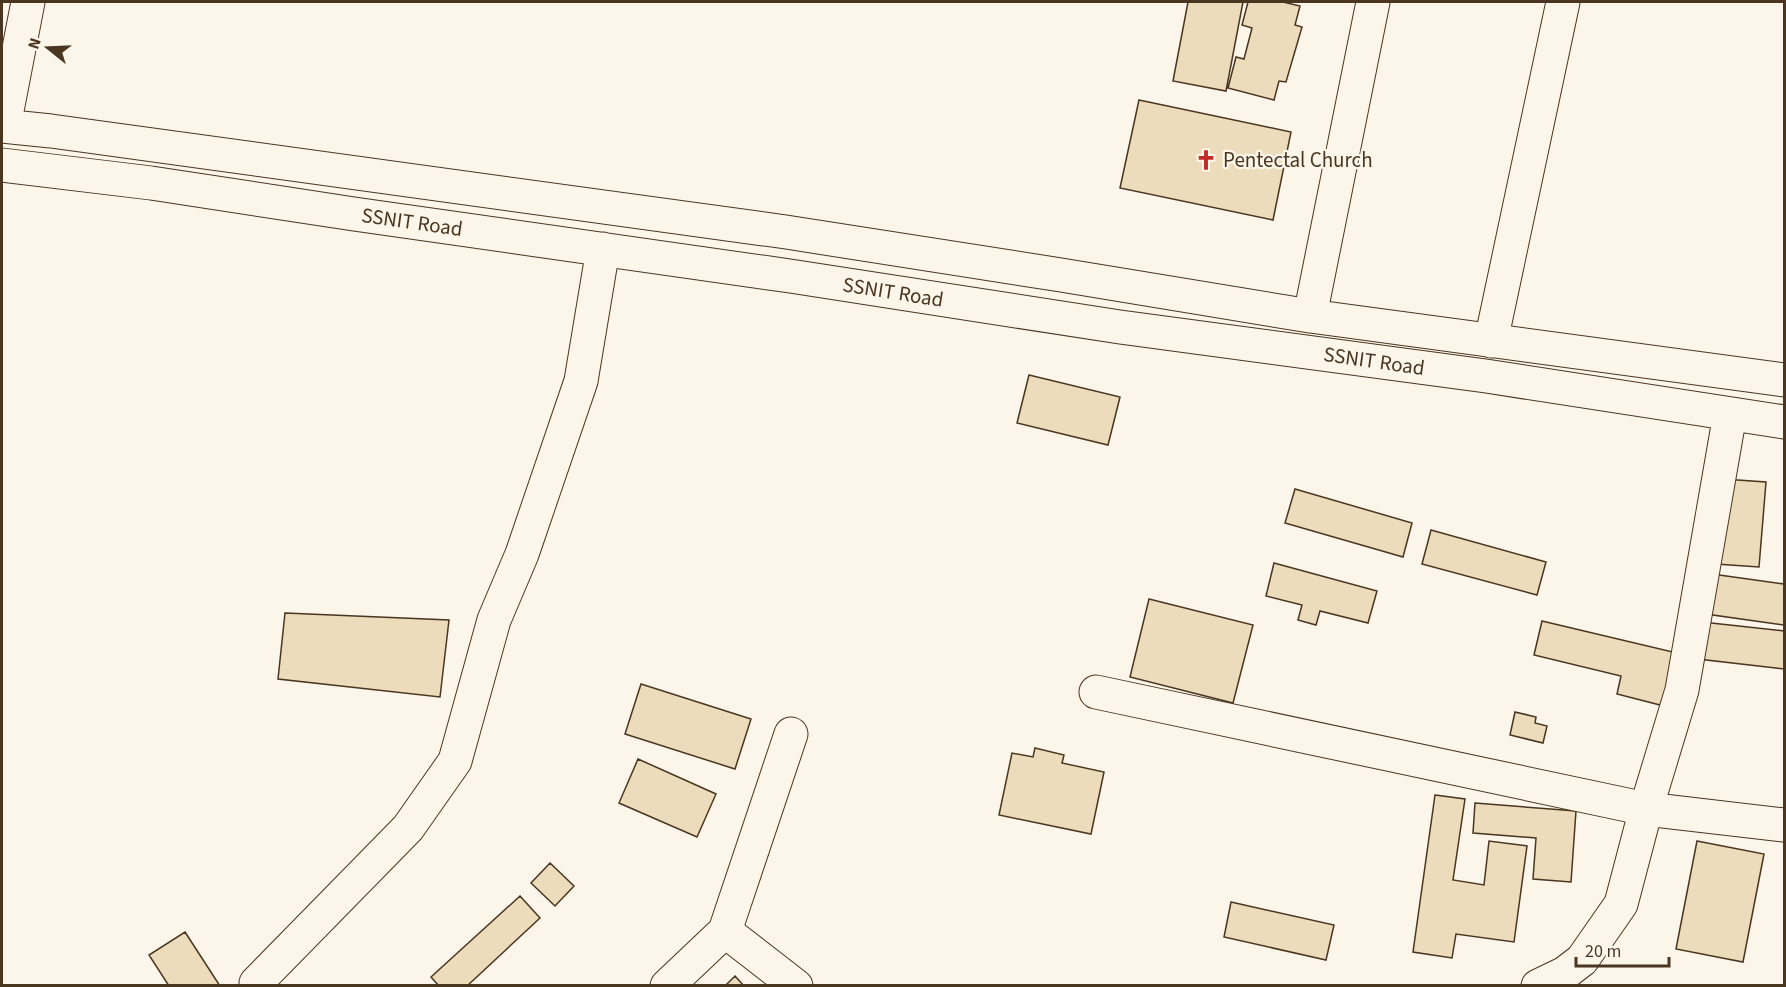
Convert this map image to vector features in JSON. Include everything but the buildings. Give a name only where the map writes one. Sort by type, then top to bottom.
[{"type":"street","points":[[3,126],[28,2]]},
{"type":"street","points":[[1310,316],[1373,2]]},
{"type":"street","points":[[1491,341],[1563,2]]},
{"type":"street","name":"SSNIT Road","points":[[3,126],[797,234],[1072,276],[1310,316],[1785,380]]},
{"type":"street","name":"SSNIT Road","points":[[2,165],[151,183],[1120,327],[1486,376],[1785,422]]},
{"type":"street","points":[[256,982],[408,828],[454,760],[494,620],[522,554],[580,381],[603,249]]},
{"type":"street","points":[[1557,981],[1582,960],[1621,904],[1646,809],[1682,690],[1730,414]]},
{"type":"street","points":[[1096,692],[1646,809],[1785,825]]},
{"type":"street","points":[[667,986],[725,931],[791,734]]},
{"type":"street","points":[[725,931],[796,986]]},
{"type":"place","name":"Pentectal Church","points":[[1206,160]]}]
